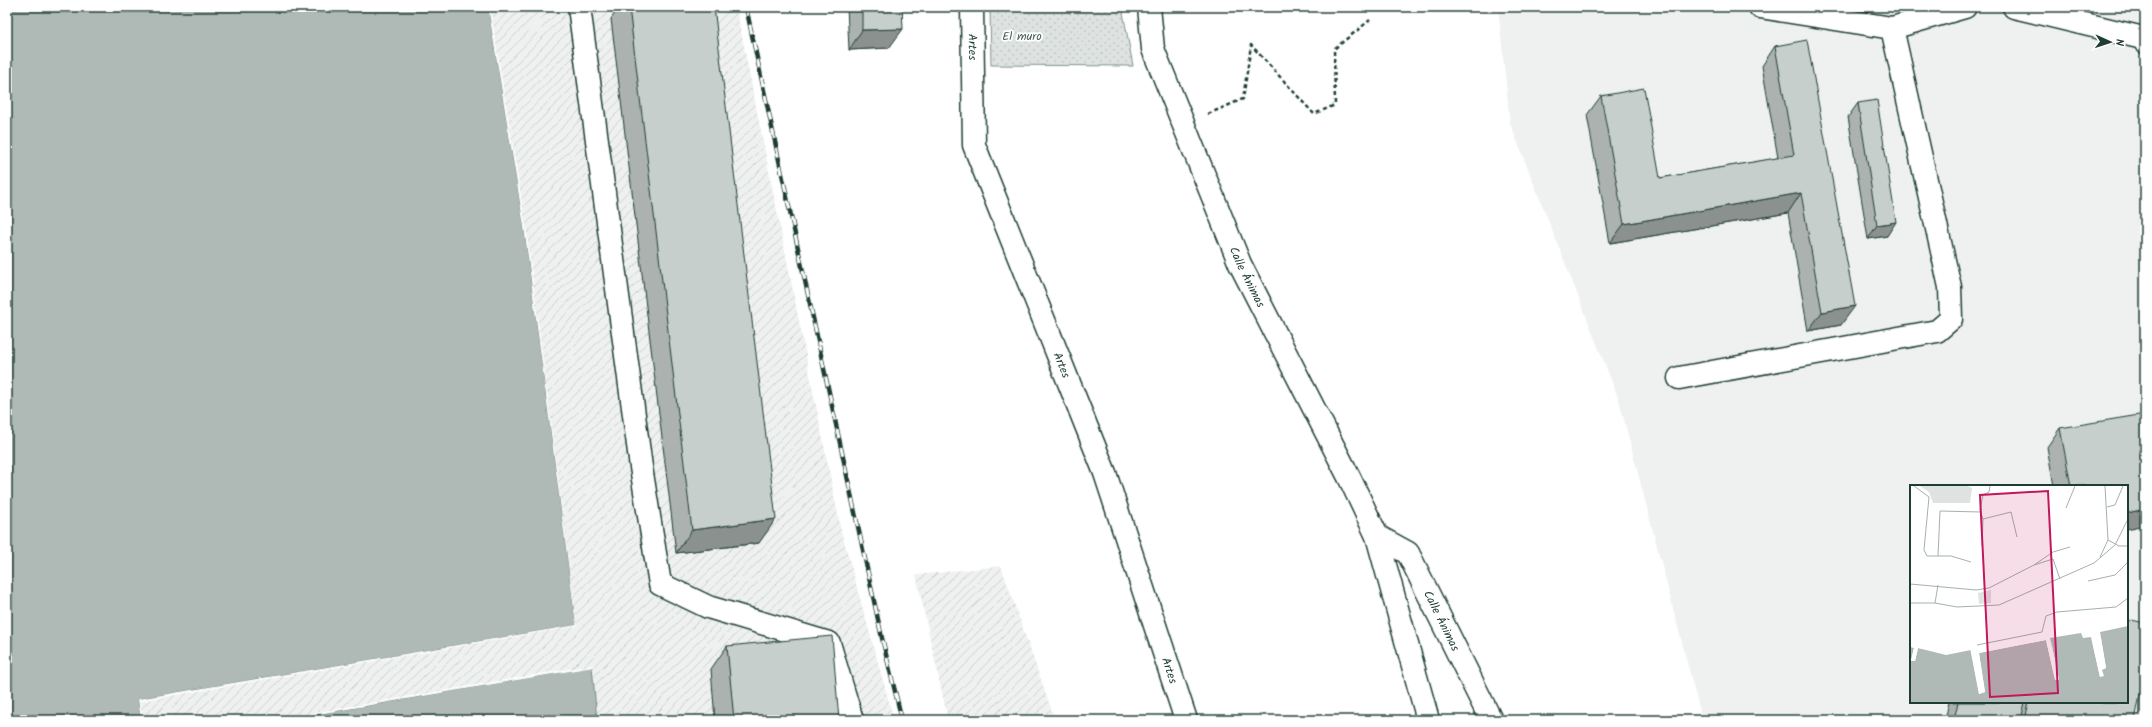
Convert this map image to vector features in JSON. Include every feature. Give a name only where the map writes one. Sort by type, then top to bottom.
[{"type":"street","points":[[579,7],[641,466],[660,584],[708,607],[829,643],[852,720]]},
{"type":"street","name":"Artes","points":[[972,7],[974,144],[1105,473],[1186,720]]},
{"type":"street","name":"Calle Ánimas","points":[[1149,7],[1153,49],[1240,264],[1377,536],[1428,720]]},
{"type":"street","points":[[1760,7],[1892,28],[1964,7]]},
{"type":"street","points":[[2014,7],[2143,38],[2145,42]]},
{"type":"street","points":[[1680,378],[1937,331],[1951,319],[1950,287],[1892,28]]},
{"type":"street","name":"Calle Ánimas","points":[[1377,536],[1408,553],[1490,720]]},
{"type":"path","points":[[1183,124],[1243,99],[1251,45],[1314,114],[1335,106],[1334,49],[1370,20]]},
{"type":"shaded area","points":[[7,7],[488,7],[524,227],[576,625],[138,699],[141,720],[7,720]]},
{"type":"shaded area","points":[[488,7],[736,7],[841,530],[894,720],[597,720],[592,667],[285,720],[141,720],[138,699],[576,625],[524,227]]},
{"type":"shaded area","points":[[1498,7],[2145,7],[2145,720],[1702,720],[1619,400],[1510,123]]},
{"type":"shaded area","points":[[1001,566],[1055,720],[948,720],[916,575]]},
{"type":"shaded area","points":[[592,667],[597,720],[285,720]]},
{"type":"green space","name":"El muro","points":[[990,7],[1122,7],[1133,66],[991,65]]},
{"type":"pier","points":[[488,7],[490,7],[526,227],[577,626],[140,701],[143,720],[141,720],[138,699],[576,625],[524,227]]},
{"type":"pier","points":[[592,665],[594,667],[283,720],[284,718]]},
{"type":"building","points":[[629,7],[714,7],[776,519],[692,530]]},
{"type":"building","points":[[862,7],[902,7],[903,29],[862,30]]},
{"type":"building","points":[[1807,40],[1855,306],[1822,312],[1801,193],[1624,224],[1601,96],[1644,88],[1660,178],[1794,155],[1775,46]]},
{"type":"building","points":[[1877,100],[1896,222],[1877,225],[1858,103]]},
{"type":"building","points":[[2145,414],[2145,509],[2128,513],[2128,485],[2071,485],[2060,428]]},
{"type":"building","points":[[2128,619],[2145,623],[2145,671],[2135,720],[2025,720],[2029,703],[2128,703]]},
{"type":"building","points":[[832,636],[839,720],[734,720],[727,646]]},
{"type":"building","points":[[1958,703],[2025,703],[2021,720],[1954,720]]},
{"type":"railway","points":[[746,7],[882,638],[902,720]]}]
